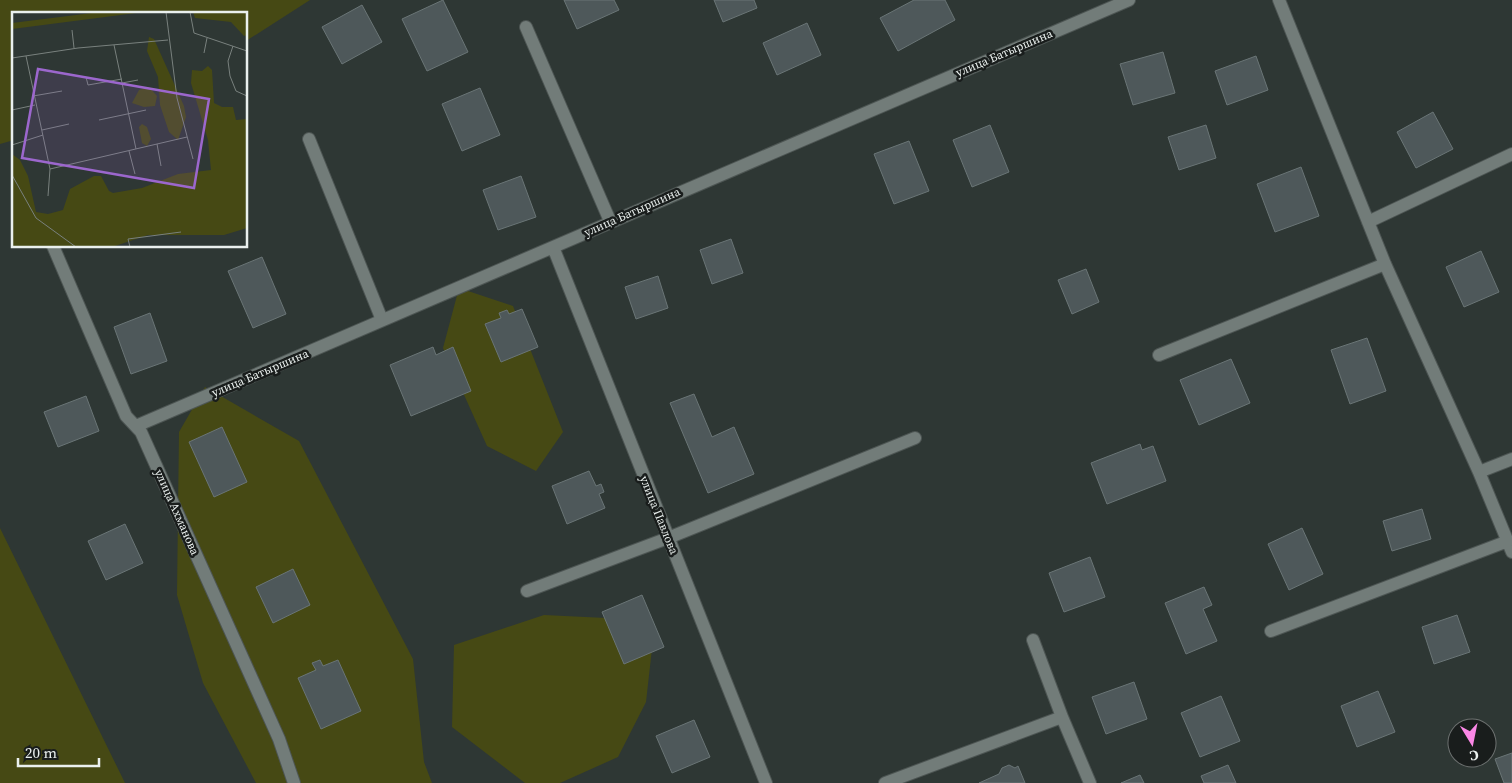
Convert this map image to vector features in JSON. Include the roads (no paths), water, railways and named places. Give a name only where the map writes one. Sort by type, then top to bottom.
[{"type":"street","name":"улица Батыршина","points":[[136,426],[610,221],[1129,0]]},
{"type":"street","points":[[1270,631],[1510,546],[1368,222],[1279,0]]},
{"type":"street","points":[[526,27],[610,221]]},
{"type":"street","points":[[310,139],[382,320]]},
{"type":"street","points":[[1368,222],[1512,154]]},
{"type":"street","name":"улица Павлова","points":[[553,247],[766,783]]},
{"type":"street","name":"улица Ахманова","points":[[54,248],[126,416],[141,432],[279,739],[294,783]]},
{"type":"street","points":[[1159,355],[1386,264]]},
{"type":"street","points":[[527,591],[668,538],[915,438]]},
{"type":"street","points":[[1479,472],[1512,459]]},
{"type":"street","points":[[1034,640],[1062,717],[1090,783]]},
{"type":"street","points":[[885,783],[1062,717]]}]
